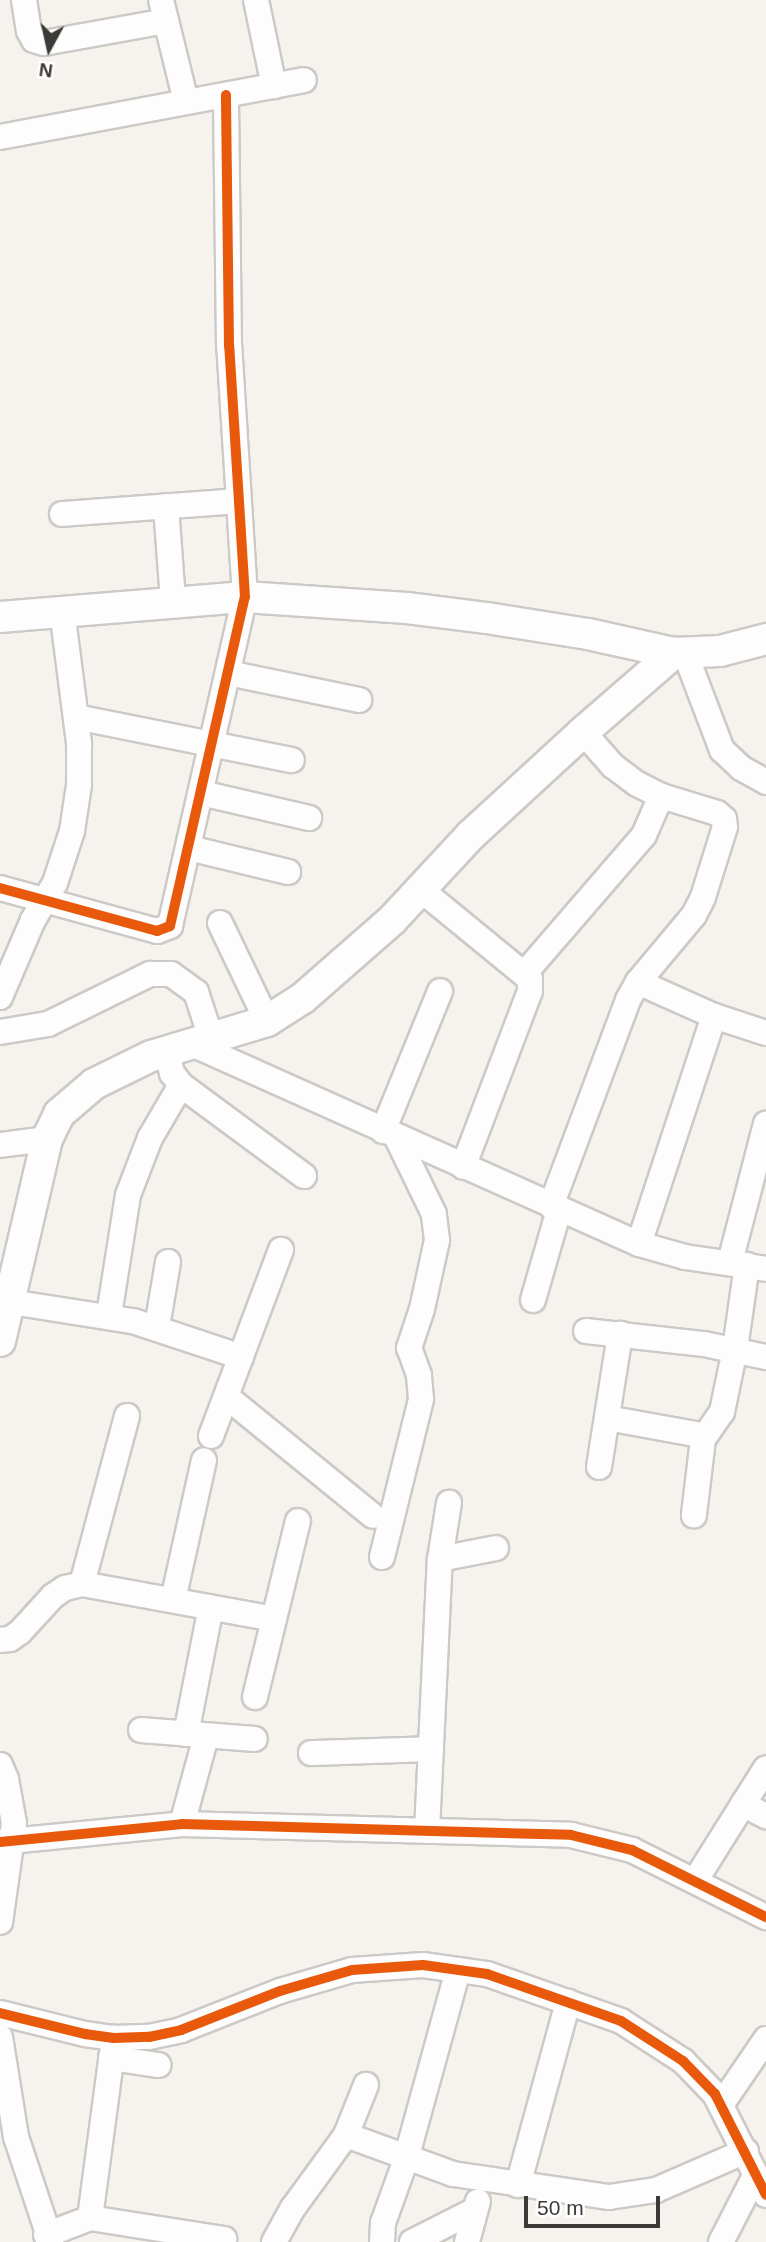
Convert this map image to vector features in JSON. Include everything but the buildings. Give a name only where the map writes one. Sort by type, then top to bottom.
[{"type":"main road","points":[[0,617],[245,597],[407,608],[487,618],[587,634],[680,653],[720,651],[766,639]]},
{"type":"main road","points":[[0,1341],[10,1302],[9,1267],[47,1139],[59,1114],[94,1084],[190,1044],[267,1021],[303,998],[392,920],[471,835],[583,732],[680,653]]},
{"type":"street","points":[[24,0],[29,31],[34,40],[44,43],[164,10],[186,102]]},
{"type":"street","points":[[256,0],[274,86]]},
{"type":"street","points":[[0,137],[304,80]]},
{"type":"street","points":[[0,888],[44,902],[157,930],[166,930],[170,926],[245,597],[229,346],[226,95]]},
{"type":"street","points":[[62,514],[238,501]]},
{"type":"street","points":[[166,506],[173,601]]},
{"type":"street","points":[[0,996],[12,963],[60,872],[72,831],[79,785],[76,717],[62,611]]},
{"type":"street","points":[[680,653],[722,750],[741,768],[766,782]]},
{"type":"street","points":[[228,673],[359,700]]},
{"type":"street","points":[[76,717],[292,760]]},
{"type":"street","points":[[533,1300],[555,1208],[628,1000],[638,982],[694,915],[704,897],[725,827],[724,819],[717,813],[661,796],[613,766],[583,732]]},
{"type":"street","points":[[201,793],[309,818]]},
{"type":"street","points":[[525,973],[644,835],[661,796]]},
{"type":"street","points":[[189,848],[288,872]]},
{"type":"street","points":[[421,889],[530,979],[530,990],[463,1167]]},
{"type":"street","points":[[220,923],[267,1021]]},
{"type":"street","points":[[0,1032],[48,1024],[150,974],[171,974],[196,992],[190,1044],[172,1073],[181,1085],[304,1176]]},
{"type":"street","points":[[638,982],[714,1016],[766,1033]]},
{"type":"street","points":[[382,1557],[421,1399],[419,1375],[409,1348],[422,1309],[437,1240],[434,1214],[390,1133],[440,991]]},
{"type":"street","points":[[639,1244],[714,1016]]},
{"type":"street","points":[[190,1044],[639,1244],[685,1257],[748,1266]]},
{"type":"street","points":[[109,1315],[128,1195],[150,1138],[181,1085]]},
{"type":"street","points":[[694,1515],[703,1439],[722,1412],[735,1349],[766,1124]]},
{"type":"street","points":[[0,1145],[47,1139]]},
{"type":"street","points":[[211,1436],[281,1250]]},
{"type":"street","points":[[157,1327],[168,1262]]},
{"type":"street","points":[[10,1302],[109,1315],[157,1327],[241,1357]]},
{"type":"street","points":[[586,1331],[735,1349],[766,1357]]},
{"type":"street","points":[[599,1466],[620,1335]]},
{"type":"street","points":[[227,1396],[373,1516]]},
{"type":"street","points":[[82,1584],[127,1416]]},
{"type":"street","points":[[607,1419],[695,1434],[703,1439]]},
{"type":"street","points":[[173,1600],[204,1460]]},
{"type":"street","points":[[427,1831],[440,1559],[449,1503]]},
{"type":"street","points":[[255,1697],[298,1521]]},
{"type":"street","points":[[440,1559],[496,1548]]},
{"type":"street","points":[[0,1640],[10,1639],[20,1632],[53,1596],[65,1588],[82,1584],[274,1619]]},
{"type":"street","points":[[182,1824],[211,1607]]},
{"type":"street","points":[[141,1730],[255,1739]]},
{"type":"street","points":[[311,1753],[431,1749]]},
{"type":"street","points":[[0,1765],[12,1804],[0,1922]]},
{"type":"street","points":[[695,1881],[766,1768]]},
{"type":"street","points":[[743,1804],[766,1816]]},
{"type":"street","points":[[9,1835],[182,1824],[571,1835],[632,1850],[766,1917]]},
{"type":"street","points":[[113,2048],[181,2030],[280,1991],[352,1970],[423,1965],[487,1974],[621,2021],[683,2061],[715,2094],[761,2185],[722,2242]]},
{"type":"street","points":[[382,2242],[383,2223],[406,2159],[458,1970]]},
{"type":"street","points":[[518,2185],[568,2001]]},
{"type":"street","points":[[0,2013],[113,2048],[158,2066]]},
{"type":"street","points":[[0,2037],[16,2137],[49,2238],[90,2218],[224,2239]]},
{"type":"street","points":[[721,2105],[766,2039]]},
{"type":"street","points":[[90,2218],[113,2048]]},
{"type":"street","points":[[274,2242],[293,2208],[346,2135],[366,2085]]},
{"type":"street","points":[[346,2135],[406,2159],[483,2180],[609,2197],[656,2190],[746,2151]]},
{"type":"street","points":[[467,2242],[483,2180]]},
{"type":"street","points":[[412,2242],[475,2210]]},
{"type":"cycle path","points":[[0,888],[157,931],[170,926],[245,597],[229,346],[226,95]]},
{"type":"cycle path","points":[[0,1842],[182,1824],[571,1835],[632,1850],[766,1917]]},
{"type":"cycle path","points":[[0,2013],[85,2034],[114,2038],[149,2037],[181,2030],[280,1991],[352,1970],[423,1965],[487,1974],[621,2021],[683,2061],[715,2094],[766,2195]]}]
